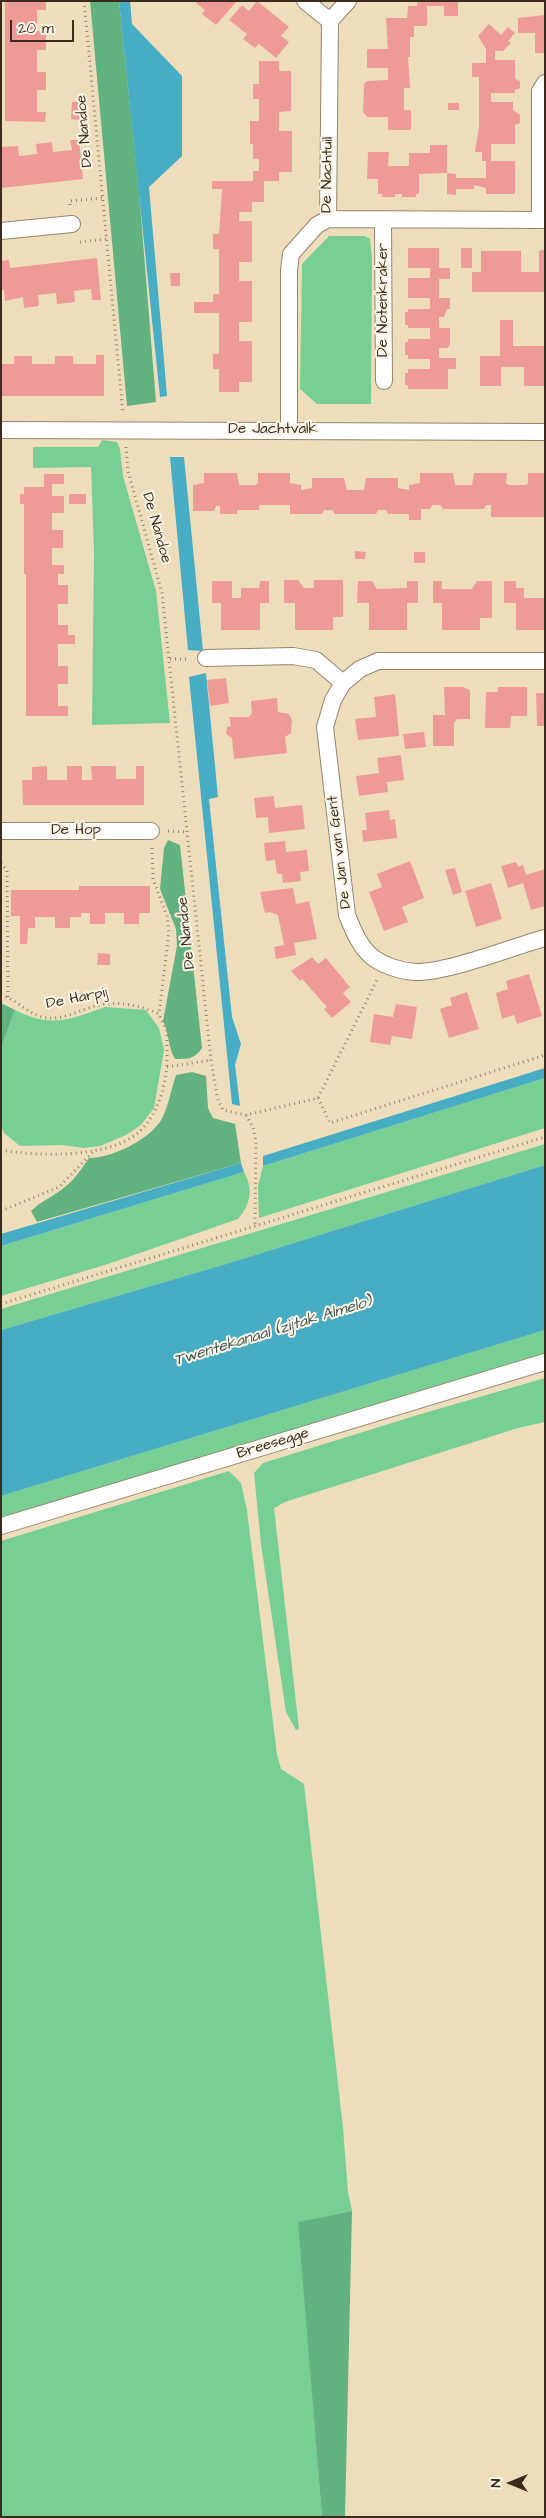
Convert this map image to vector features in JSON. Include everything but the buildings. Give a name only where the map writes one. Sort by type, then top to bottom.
[{"type":"street","points":[[305,1],[330,22],[348,1]]},
{"type":"street","name":"De Nachtuil","points":[[289,430],[288,270],[291,254],[317,225],[328,219],[330,22]]},
{"type":"street","points":[[328,219],[543,220],[540,92],[545,83]]},
{"type":"street","name":"De Notenkraker","points":[[383,220],[384,381]]},
{"type":"street","points":[[1,231],[72,224]]},
{"type":"street","name":"De Jachtvalk","points":[[1,430],[545,432]]},
{"type":"street","points":[[206,658],[293,656],[316,660],[343,684]]},
{"type":"street","name":"De Jan van Gent","points":[[545,660],[378,662],[360,669],[343,684],[333,700],[325,727],[347,915],[356,936],[369,954],[385,965],[416,972],[445,968],[545,938]]},
{"type":"street","name":"De Hop","points":[[1,831],[151,831]]},
{"type":"street","name":"Breesegge","points":[[1,1526],[545,1362]]},
{"type":"path","name":"De Nandoe","points":[[84,1],[128,471],[162,593],[165,612],[211,1060],[217,1097],[223,1110],[246,1114]]},
{"type":"path","points":[[1,1150],[22,1154],[68,1154],[105,1148],[124,1141],[143,1128],[155,1112],[163,1092],[167,1067],[166,1032],[159,1014],[169,932],[167,916],[153,879],[151,831]]},
{"type":"path","points":[[1,864],[7,871],[8,997]]},
{"type":"path","points":[[318,1098],[385,965]]},
{"type":"path","name":"De Harpij","points":[[1,995],[43,1017],[60,1016],[98,1005],[118,1002],[143,1007],[159,1014]]},
{"type":"path","points":[[318,1098],[330,1123],[545,1055]]},
{"type":"path","points":[[167,1067],[211,1060]]},
{"type":"path","points":[[256,1226],[256,1142],[253,1127],[246,1114],[318,1098]]},
{"type":"path","points":[[1,1304],[545,1137]]},
{"type":"path","points":[[1,1212],[59,1187],[95,1149]]},
{"type":"green space","points":[[90,1],[119,1],[139,192],[156,402],[127,406]]},
{"type":"green space","points":[[329,236],[365,236],[370,239],[372,258],[371,404],[317,404],[300,389],[302,264]]},
{"type":"green space","points":[[102,440],[117,442],[120,449],[123,476],[156,591],[170,723],[92,725],[94,552],[91,467],[33,468],[33,447],[98,447]]},
{"type":"green space","points":[[168,840],[180,845],[202,1048],[191,1058],[184,1059],[175,1059],[163,1021],[177,946],[176,929],[160,889],[164,848]]},
{"type":"green space","points":[[1,1003],[15,1010],[1,1047]]},
{"type":"green space","points":[[105,1007],[146,1010],[159,1028],[164,1050],[154,1108],[141,1125],[126,1135],[100,1146],[84,1148],[62,1145],[20,1146],[4,1133],[1,1126],[1,1047],[15,1010],[39,1019],[60,1020]]},
{"type":"green space","points":[[192,1072],[206,1076],[208,1108],[213,1118],[235,1124],[241,1163],[37,1222],[31,1211],[70,1183],[89,1158],[118,1152],[137,1142],[154,1129],[165,1112],[176,1075]]},
{"type":"green space","points":[[545,1078],[545,1128],[259,1218],[258,1186],[263,1166]]},
{"type":"green space","points":[[545,1144],[545,1165],[226,1264],[1,1330],[1,1309]]},
{"type":"green space","points":[[244,1172],[250,1191],[248,1202],[238,1219],[108,1264],[1,1296],[1,1246]]},
{"type":"green space","points":[[545,1330],[545,1355],[1,1520],[1,1496]]},
{"type":"green space","points":[[545,1378],[545,1422],[518,1428],[285,1502],[274,1508],[299,1729],[296,1730],[286,1712],[261,1544],[254,1473],[263,1463]]},
{"type":"green space","points":[[229,1471],[241,1483],[247,1510],[277,1755],[281,1769],[304,1784],[343,2128],[348,2192],[352,2211],[299,2222],[322,2517],[1,2517],[1,1541]]},
{"type":"green space","points":[[352,2211],[345,2517],[322,2517],[298,2222]]},
{"type":"water","points":[[119,1],[130,1],[132,24],[182,76],[182,156],[149,187],[167,396],[160,397]]},
{"type":"water","points":[[170,457],[184,457],[203,651],[188,650]]},
{"type":"water","points":[[206,673],[218,797],[209,799],[232,1017],[241,1044],[235,1065],[240,1106],[232,1104],[189,677]]},
{"type":"water","points":[[545,1068],[545,1078],[263,1166],[263,1156]]},
{"type":"water","points":[[241,1163],[244,1172],[1,1246],[1,1234]]},
{"type":"water","name":"Twentekanaal (zijtak Almelo)","points":[[545,1165],[545,1330],[1,1496],[1,1330],[226,1264]]}]
